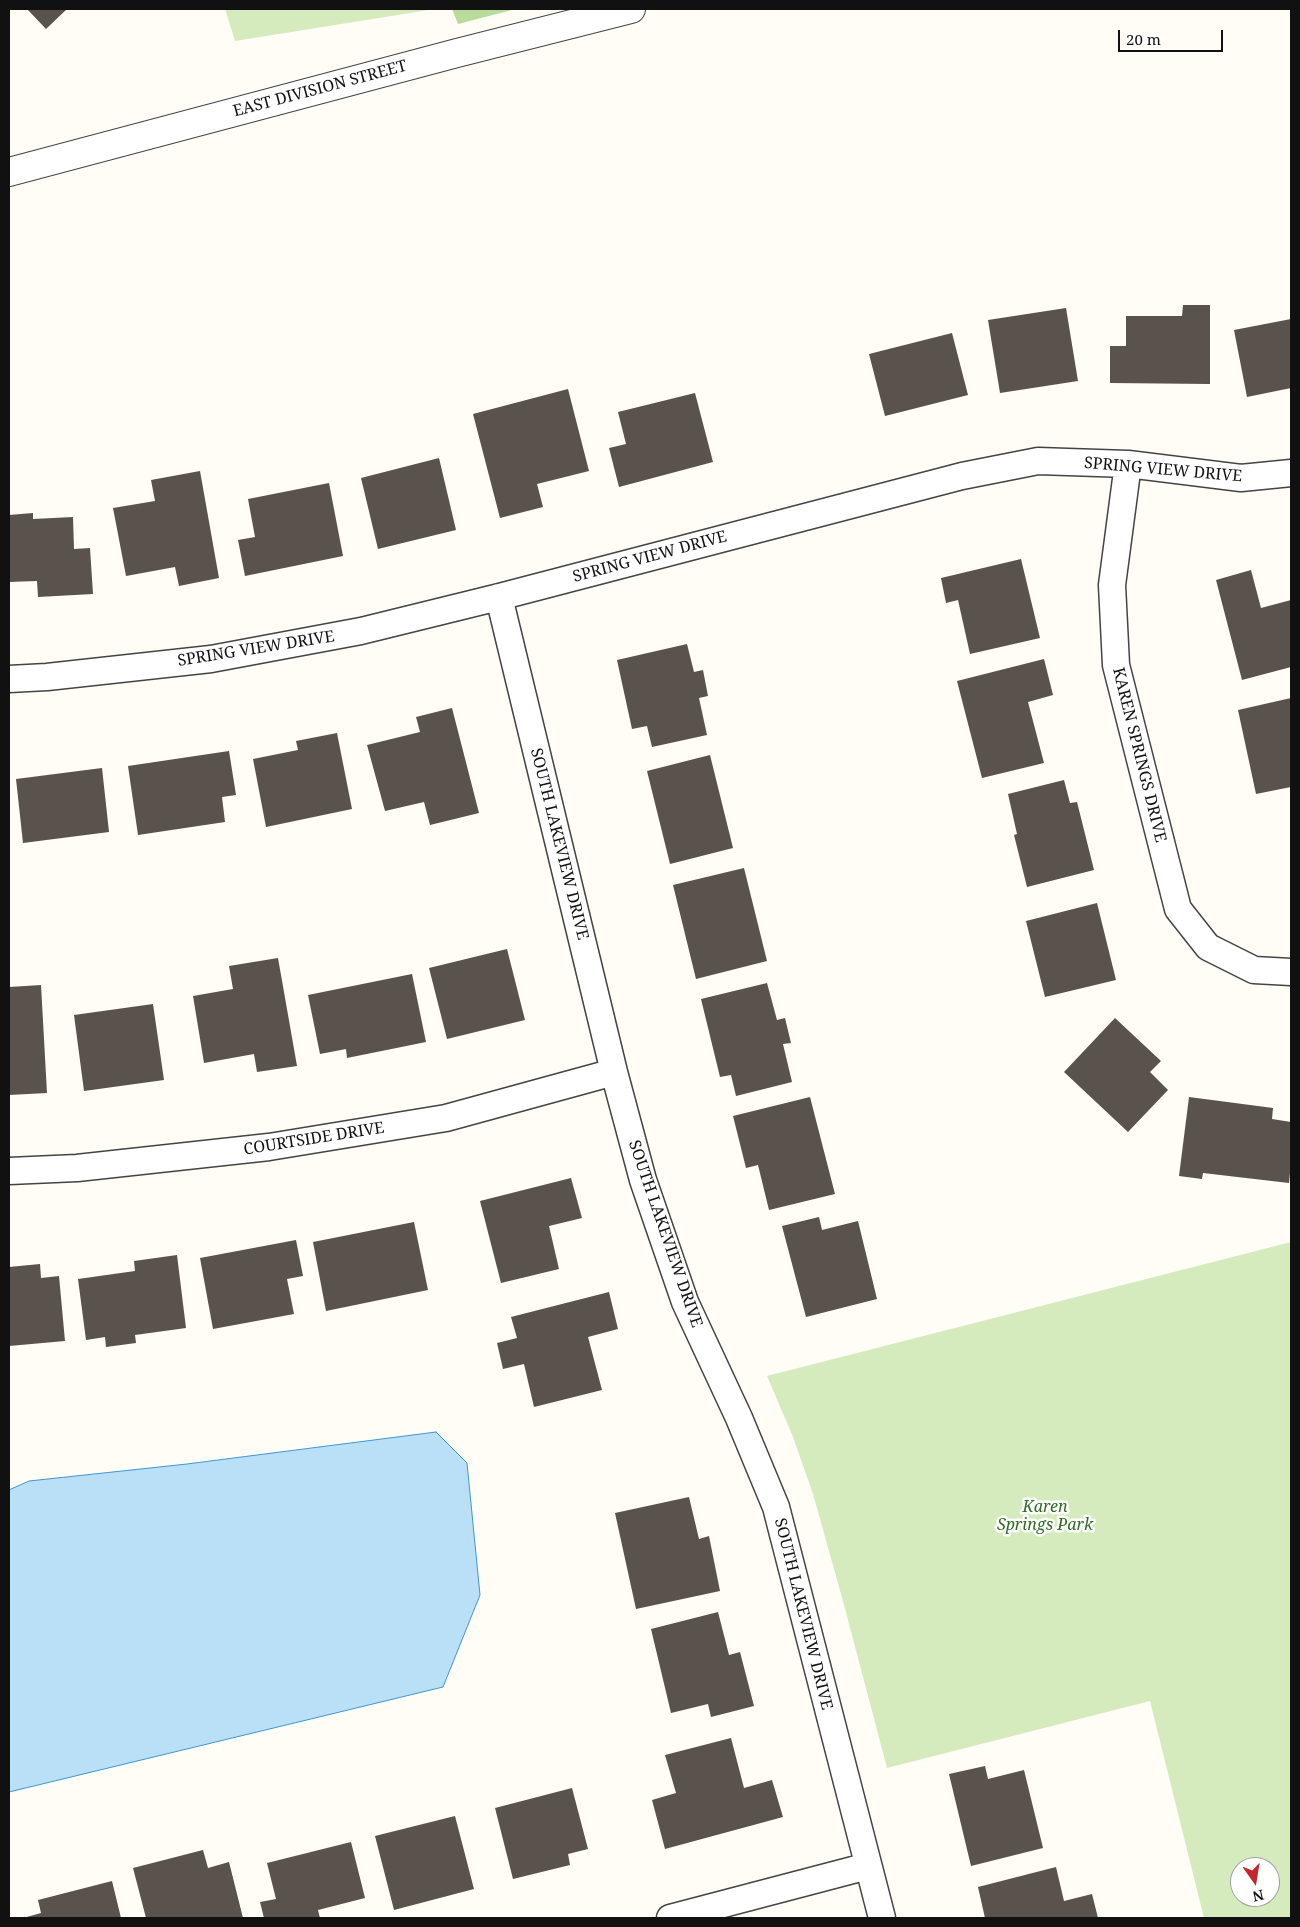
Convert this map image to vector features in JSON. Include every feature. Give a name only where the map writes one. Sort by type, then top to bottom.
[{"type":"street","name":"EAST DIVISION STREET","points":[[9,172],[457,53],[631,9]]},
{"type":"street","name":"SPRING VIEW DRIVE","points":[[9,679],[47,677],[211,659],[361,631],[499,597],[962,476],[1038,460],[1128,464],[1241,478],[1291,473]]},
{"type":"street","name":"KAREN SPRINGS DRIVE","points":[[1128,464],[1112,585],[1116,665],[1178,909],[1208,947],[1254,970],[1291,972]]},
{"type":"street","name":"SOUTH LAKEVIEW DRIVE","points":[[499,597],[614,1072],[643,1180],[685,1302],[739,1418],[776,1508],[882,1918]]},
{"type":"street","name":"COURTSIDE DRIVE","points":[[9,1171],[77,1168],[308,1141],[446,1118],[614,1072]]},
{"type":"street","points":[[670,1918],[868,1866]]},
{"type":"green space","points":[[225,9],[435,9],[235,41]]},
{"type":"green space","points":[[452,9],[516,9],[458,24]]},
{"type":"green space","name":"Karen Springs Park","points":[[1291,1242],[1291,1918],[1204,1918],[1150,1701],[887,1768],[813,1494],[793,1437],[767,1376]]},
{"type":"water","points":[[436,1432],[467,1463],[480,1595],[443,1687],[9,1792],[9,1490],[29,1481],[187,1464]]},
{"type":"building","points":[[27,9],[67,9],[46,29]]},
{"type":"building","points":[[1183,305],[1210,305],[1210,384],[1110,383],[1110,346],[1126,346],[1126,316],[1182,316]]},
{"type":"building","points":[[1066,308],[1078,381],[1000,393],[988,320]]},
{"type":"building","points":[[1291,319],[1291,388],[1247,397],[1234,330]]},
{"type":"building","points":[[952,333],[968,395],[885,416],[869,354]]},
{"type":"building","points":[[568,389],[589,471],[537,484],[543,507],[500,518],[473,414]]},
{"type":"building","points":[[695,393],[713,462],[619,487],[609,448],[626,444],[618,412]]},
{"type":"building","points":[[439,458],[456,530],[378,549],[361,478]]},
{"type":"building","points":[[200,471],[219,578],[179,586],[175,567],[126,576],[113,508],[155,501],[151,480]]},
{"type":"building","points":[[329,483],[343,556],[245,576],[238,540],[255,537],[248,499]]},
{"type":"building","points":[[33,513],[33,519],[73,517],[74,549],[90,548],[93,594],[38,597],[37,581],[9,582],[9,515]]},
{"type":"building","points":[[1021,559],[1040,638],[970,654],[958,600],[946,603],[941,578]]},
{"type":"building","points":[[1251,570],[1261,608],[1291,600],[1291,667],[1242,680],[1216,580]]},
{"type":"building","points":[[687,644],[694,672],[703,670],[708,696],[699,698],[707,735],[652,747],[647,726],[632,729],[617,660]]},
{"type":"building","points":[[1044,659],[1053,695],[1028,702],[1044,763],[982,778],[957,681]]},
{"type":"building","points":[[1291,698],[1291,787],[1256,794],[1238,710]]},
{"type":"building","points":[[452,708],[479,813],[430,825],[424,802],[385,811],[367,745],[420,732],[416,717]]},
{"type":"building","points":[[337,733],[352,809],[266,827],[253,759],[298,750],[296,741]]},
{"type":"building","points":[[229,751],[236,795],[222,797],[225,822],[138,835],[128,766]]},
{"type":"building","points":[[710,755],[733,848],[670,864],[647,771]]},
{"type":"building","points":[[102,768],[109,832],[23,843],[16,779]]},
{"type":"building","points":[[1064,780],[1070,803],[1077,802],[1094,870],[1027,887],[1014,835],[1017,834],[1008,794]]},
{"type":"building","points":[[744,868],[767,961],[696,979],[673,885]]},
{"type":"building","points":[[1097,903],[1116,980],[1045,997],[1026,921]]},
{"type":"building","points":[[507,949],[525,1020],[447,1039],[429,968]]},
{"type":"building","points":[[278,958],[297,1066],[257,1072],[254,1054],[204,1063],[193,996],[233,989],[229,966]]},
{"type":"building","points":[[412,974],[426,1042],[347,1058],[346,1049],[320,1054],[308,995]]},
{"type":"building","points":[[767,983],[777,1020],[785,1018],[791,1043],[783,1044],[792,1082],[736,1096],[731,1075],[720,1077],[701,999]]},
{"type":"building","points":[[41,985],[47,1093],[9,1095],[9,987]]},
{"type":"building","points":[[153,1004],[164,1080],[84,1091],[74,1015]]},
{"type":"building","points":[[1115,1018],[1161,1061],[1150,1072],[1168,1090],[1128,1132],[1064,1072]]},
{"type":"building","points":[[810,1097],[835,1194],[769,1210],[758,1165],[746,1168],[733,1116]]},
{"type":"building","points":[[1189,1097],[1273,1108],[1272,1119],[1291,1122],[1289,1183],[1203,1173],[1202,1179],[1179,1176]]},
{"type":"building","points":[[571,1178],[582,1218],[549,1226],[559,1269],[501,1283],[480,1201]]},
{"type":"building","points":[[819,1217],[822,1230],[858,1221],[877,1299],[806,1317],[782,1226]]},
{"type":"building","points":[[414,1222],[428,1290],[326,1311],[313,1242]]},
{"type":"building","points":[[296,1240],[303,1276],[287,1279],[294,1314],[213,1329],[200,1258]]},
{"type":"building","points":[[177,1255],[186,1328],[135,1335],[136,1343],[106,1347],[105,1337],[86,1340],[78,1279],[135,1271],[134,1261]]},
{"type":"building","points":[[40,1264],[41,1278],[59,1276],[65,1341],[9,1346],[9,1267]]},
{"type":"building","points":[[609,1292],[618,1329],[588,1337],[602,1390],[534,1407],[524,1364],[503,1369],[497,1343],[517,1338],[511,1317]]},
{"type":"building","points":[[689,1497],[699,1539],[709,1536],[720,1591],[636,1609],[615,1513]]},
{"type":"building","points":[[718,1612],[729,1655],[740,1652],[754,1706],[711,1717],[708,1704],[671,1713],[651,1629]]},
{"type":"building","points":[[731,1738],[744,1788],[772,1780],[783,1817],[665,1849],[652,1800],[676,1793],[665,1755]]},
{"type":"building","points":[[985,1766],[988,1779],[1024,1770],[1043,1848],[971,1866],[949,1774]]},
{"type":"building","points":[[572,1788],[588,1849],[568,1854],[570,1865],[513,1879],[495,1808]]},
{"type":"building","points":[[455,1816],[474,1889],[394,1910],[375,1836]]},
{"type":"building","points":[[351,1842],[365,1898],[318,1910],[320,1918],[264,1918],[260,1902],[276,1899],[267,1863]]},
{"type":"building","points":[[203,1850],[208,1868],[229,1862],[243,1918],[146,1918],[133,1868]]},
{"type":"building","points":[[1056,1867],[1064,1901],[1092,1894],[1098,1918],[985,1918],[978,1887]]},
{"type":"building","points":[[112,1881],[121,1918],[23,1918],[41,1913],[38,1900]]}]
